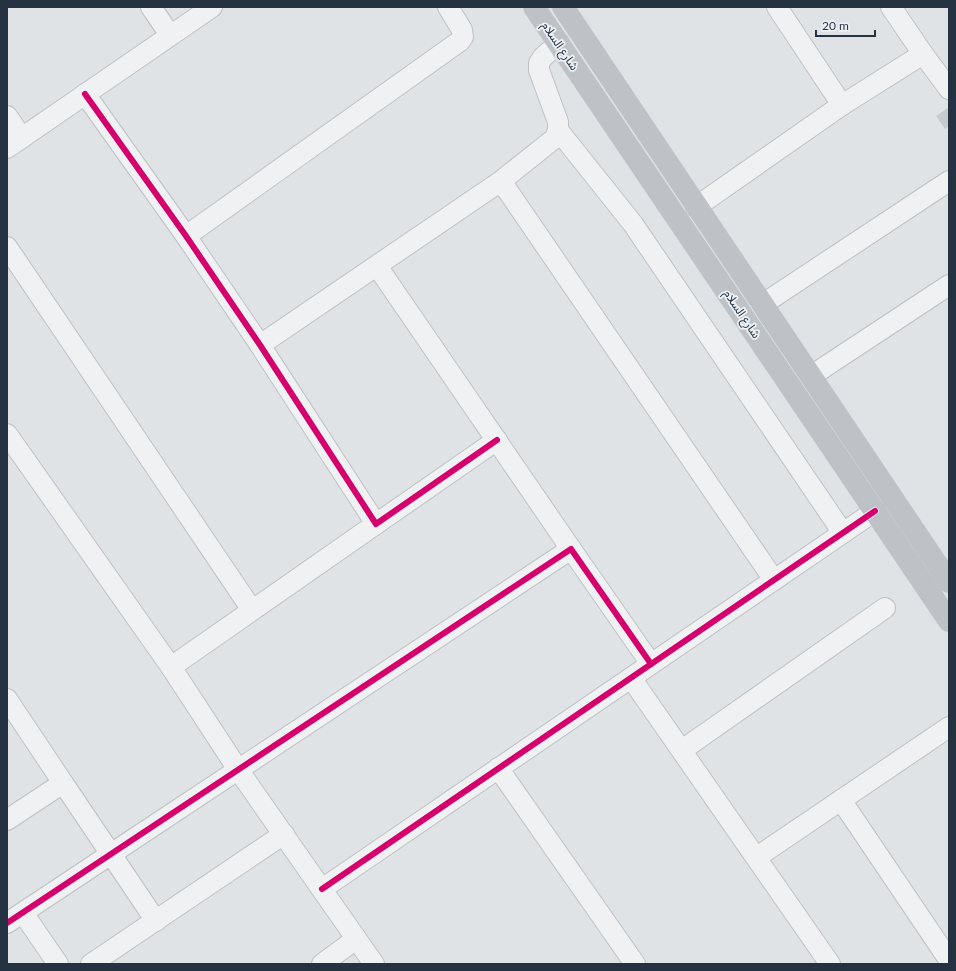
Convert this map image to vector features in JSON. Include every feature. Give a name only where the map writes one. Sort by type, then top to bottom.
[{"type":"main road","name":"شارع السلام","points":[[534,7],[949,621]]},
{"type":"main road","name":"شارع السلام","points":[[563,7],[949,582]]},
{"type":"street","points":[[151,7],[170,35]]},
{"type":"street","points":[[7,116],[14,142],[212,7]]},
{"type":"street","points":[[186,236],[460,41],[463,37],[462,30],[448,7]]},
{"type":"street","points":[[777,7],[842,105]]},
{"type":"street","points":[[891,7],[949,89]]},
{"type":"street","points":[[260,345],[501,181],[555,138],[558,130],[558,122],[539,70],[539,63],[543,57],[558,43]]},
{"type":"street","points":[[696,206],[842,105],[923,54]]},
{"type":"street","points":[[85,94],[186,236],[260,345],[376,524]]},
{"type":"street","points":[[558,130],[634,224],[843,532]]},
{"type":"street","points":[[501,181],[774,580]]},
{"type":"street","points":[[763,304],[949,181]]},
{"type":"street","points":[[7,247],[252,610]]},
{"type":"street","points":[[377,266],[651,664]]},
{"type":"street","points":[[811,376],[949,285]]},
{"type":"street","points":[[7,434],[13,455],[170,667],[239,770],[374,964]]},
{"type":"street","points":[[170,667],[497,440]]},
{"type":"street","points":[[322,888],[875,511]]},
{"type":"street","points":[[58,964],[15,918],[571,549]]},
{"type":"street","points":[[682,750],[885,608]]},
{"type":"street","points":[[631,678],[830,964]]},
{"type":"street","points":[[7,699],[156,921]]},
{"type":"street","points":[[757,857],[949,727]]},
{"type":"street","points":[[498,768],[636,964]]},
{"type":"street","points":[[7,820],[63,783]]},
{"type":"street","points":[[841,800],[949,960]]},
{"type":"street","points":[[91,964],[284,834]]},
{"type":"street","points":[[322,964],[356,939]]},
{"type":"building","points":[[949,107],[949,126],[945,129],[936,116]]},
{"type":"cycle path","points":[[85,94],[186,236],[260,345],[376,524],[497,440]]},
{"type":"cycle path","points":[[322,889],[875,511]]},
{"type":"cycle path","points":[[7,923],[571,549],[651,664]]}]
